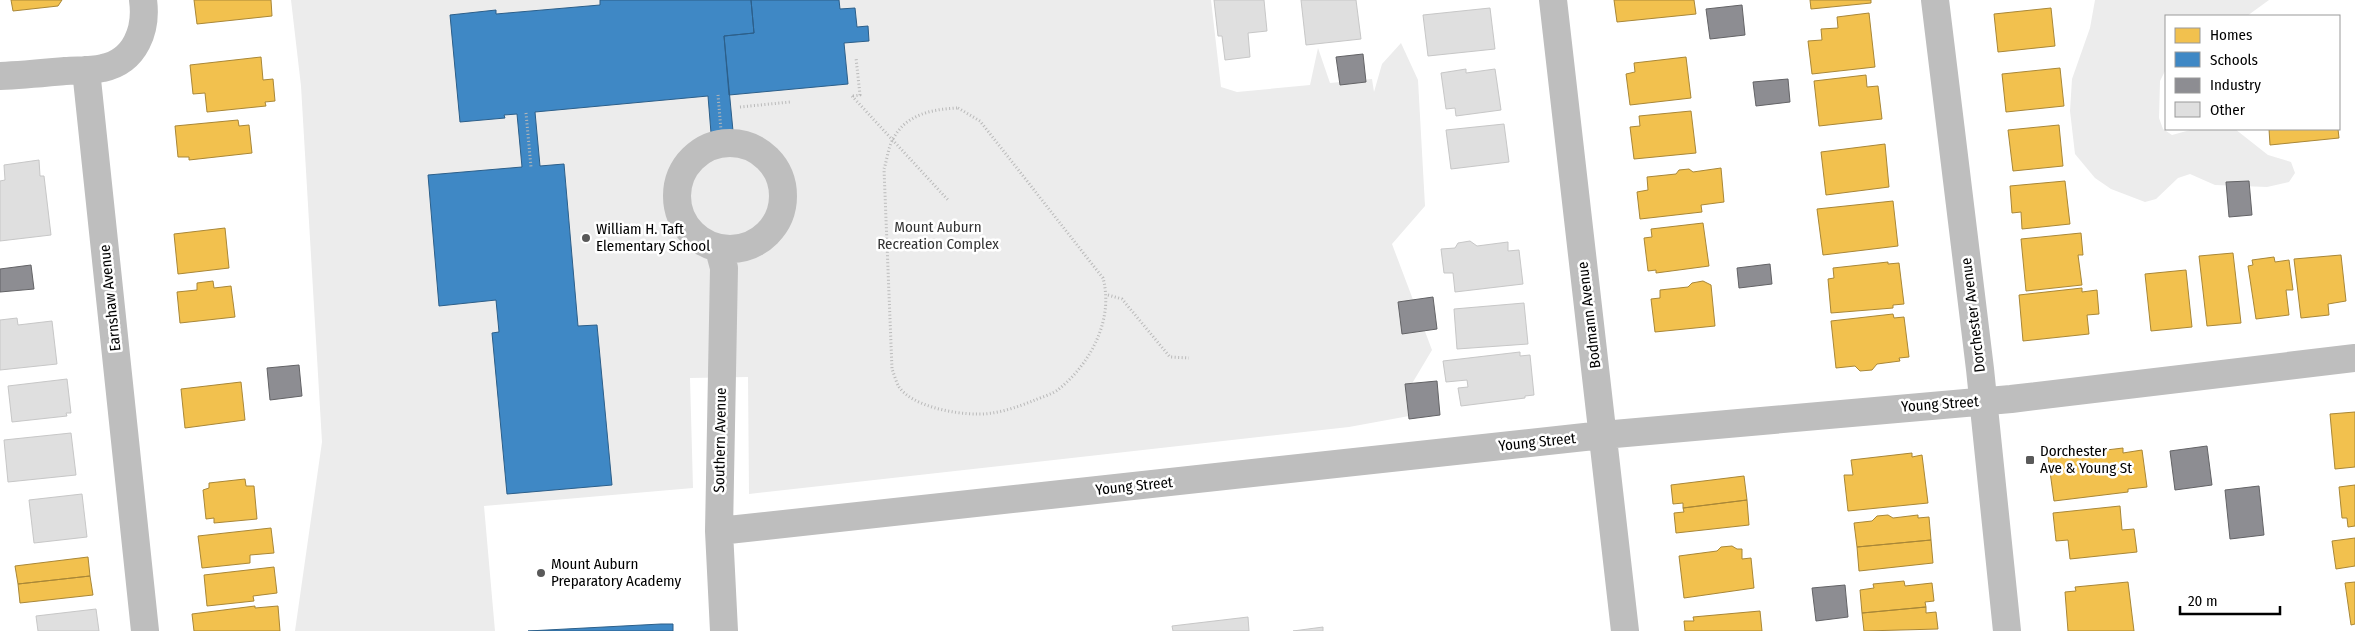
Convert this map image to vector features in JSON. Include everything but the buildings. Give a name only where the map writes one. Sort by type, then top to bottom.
[{"type":"street","points":[[0,76],[104,68],[121,61],[134,48],[143,32],[144,0]]},
{"type":"street","name":"Bodmann Avenue","points":[[1553,0],[1625,631]]},
{"type":"street","name":"Dorchester Avenue","points":[[1935,0],[2007,631]]},
{"type":"street","name":"Earnshaw Avenue","points":[[86,70],[145,631]]},
{"type":"street","points":[[722,142],[746,145],[763,153],[775,166],[783,188],[780,214],[768,234],[748,246],[738,249],[719,249],[696,238],[680,217],[677,189],[686,165],[704,148],[722,142]]},
{"type":"street","name":"Southern Avenue","points":[[719,249],[724,268],[718,531],[724,631]]},
{"type":"street","name":"Young Street","points":[[718,531],[1603,435],[1982,401],[2355,358]]},
{"type":"path","points":[[856,58],[860,94],[852,96],[893,138],[948,200]]},
{"type":"path","points":[[718,95],[722,142]]},
{"type":"path","points":[[740,107],[790,102]]},
{"type":"path","points":[[958,108],[980,121],[1103,278],[1108,295],[1105,317],[1098,336],[1082,365],[1058,390],[1017,407],[977,415],[939,409],[915,401],[899,387],[892,369],[884,169],[893,138],[911,119],[932,110],[958,108]]},
{"type":"path","points":[[526,113],[531,167]]},
{"type":"path","points":[[1108,295],[1122,299],[1170,357],[1189,358]]},
{"type":"green space","name":"Mount Auburn Recreation Complex","points":[[291,0],[1211,0],[1221,87],[1237,92],[1310,85],[1318,48],[1330,83],[1372,79],[1374,92],[1382,64],[1401,43],[1418,80],[1425,206],[1392,244],[1432,350],[1407,392],[1409,416],[1349,427],[749,494],[748,377],[690,378],[693,488],[484,506],[495,631],[295,631],[322,442],[301,86]]},
{"type":"green space","points":[[2095,0],[2269,0],[2248,15],[2165,15],[2165,71],[2160,81],[2159,118],[2163,129],[2172,135],[2190,130],[2236,130],[2268,155],[2291,162],[2295,173],[2289,182],[2267,187],[2215,185],[2190,174],[2178,178],[2156,199],[2145,202],[2111,189],[2095,178],[2075,154],[2070,111],[2072,79],[2090,28]]},
{"type":"place","name":"William H. Taft Elementary School","points":[[586,238]]},
{"type":"place","name":"Dorchester Ave & Young St","points":[[2030,460]]},
{"type":"place","name":"Mount Auburn Preparatory Academy","points":[[541,573]]}]
